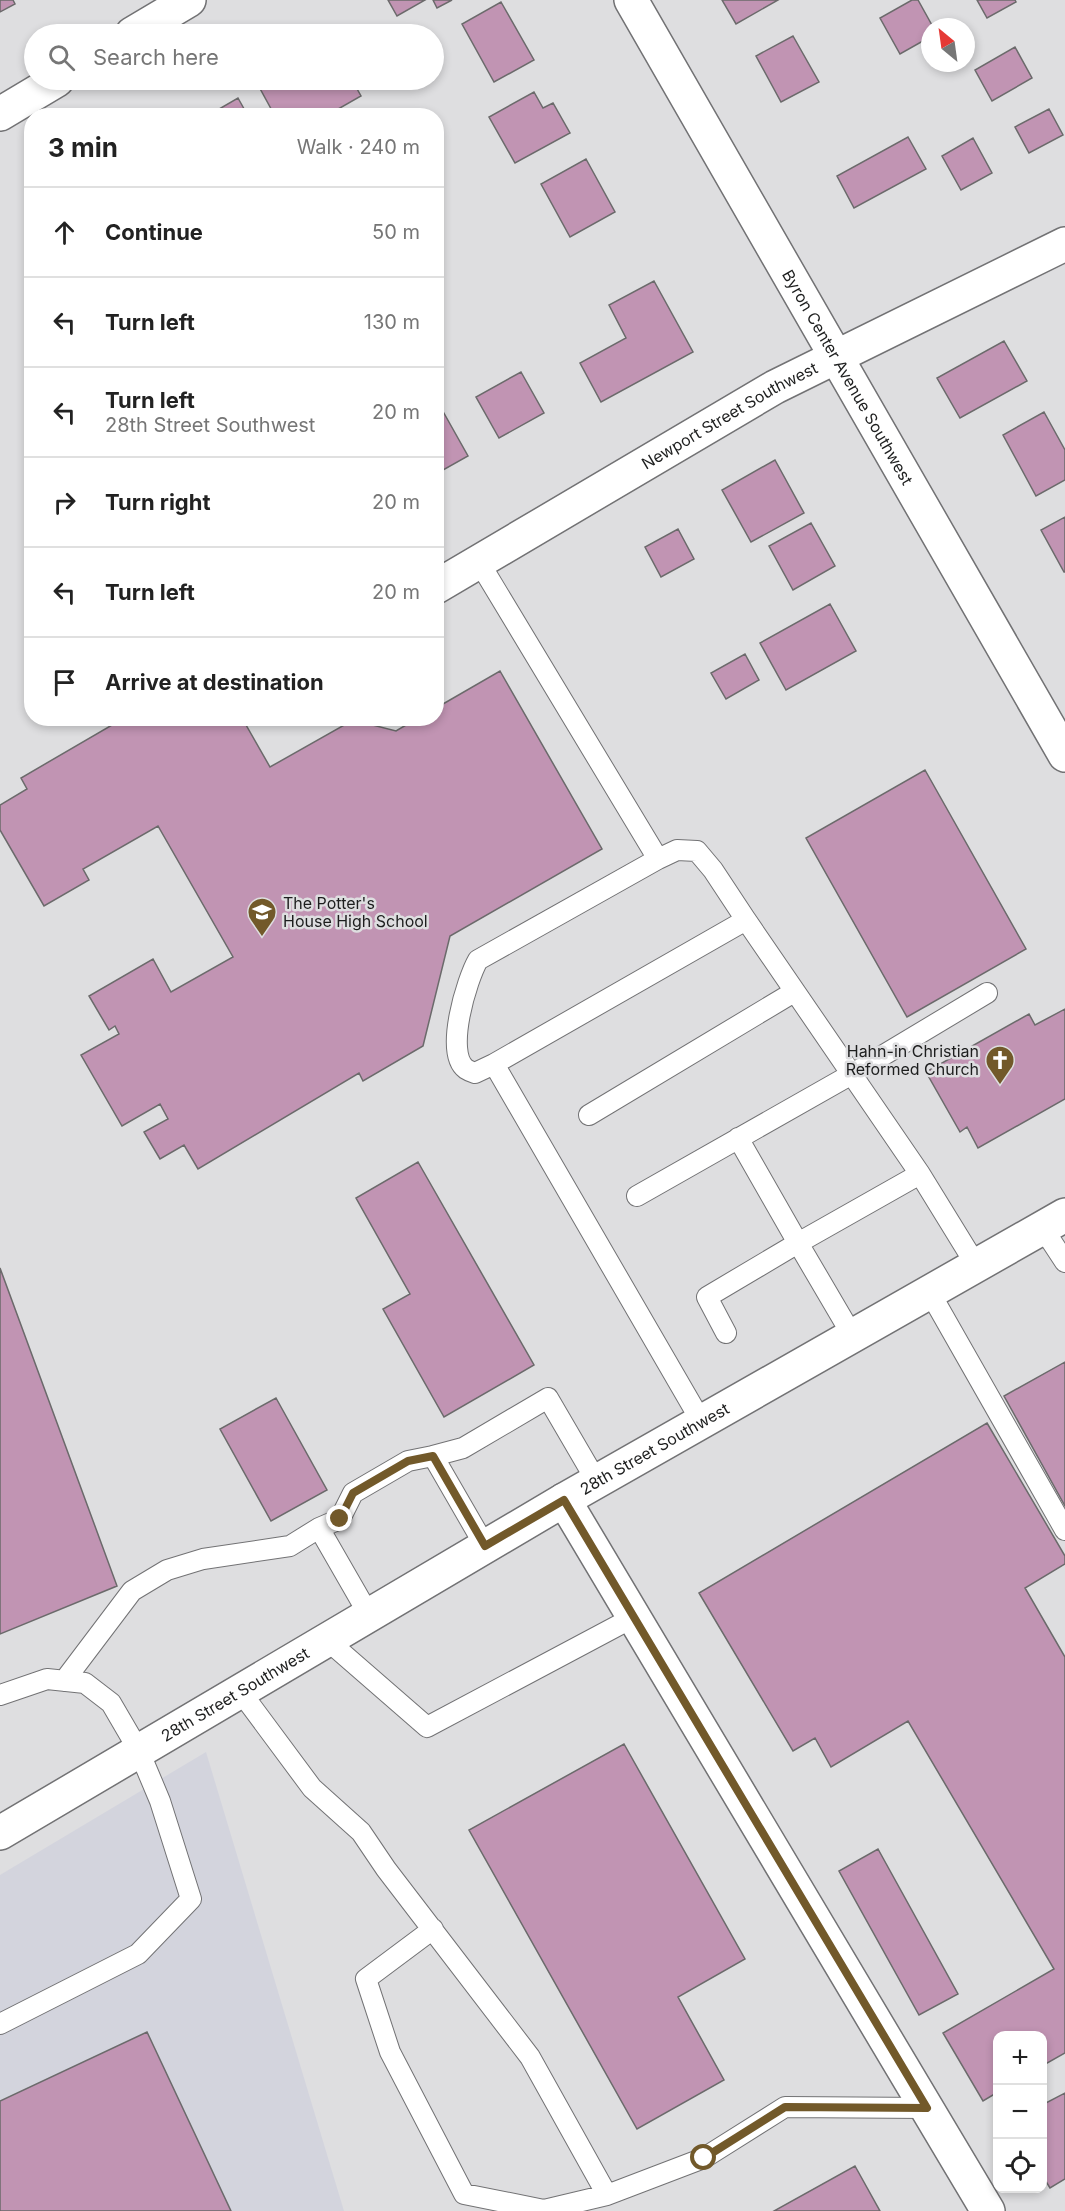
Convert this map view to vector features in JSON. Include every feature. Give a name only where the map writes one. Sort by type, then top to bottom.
[{"type":"main road","points":[[149,24],[189,0]]},
{"type":"main road","name":"Byron Center Avenue Southwest","points":[[631,0],[1065,755]]},
{"type":"main road","points":[[0,114],[40,90]]},
{"type":"main road","name":"Newport Street Southwest","points":[[444,582],[776,387],[1065,244]]},
{"type":"main road","name":"28th Street Southwest","points":[[0,1833],[564,1500],[1054,1221]]},
{"type":"main road","points":[[564,1500],[988,2211]]},
{"type":"lane","points":[[479,561],[658,859]]},
{"type":"lane","points":[[746,920],[494,1064],[475,1073],[465,1069],[459,1057],[458,1019],[465,991],[478,960],[658,859],[677,850],[697,851],[713,870],[920,1174],[976,1265]]},
{"type":"lane","points":[[589,1115],[794,992]]},
{"type":"lane","points":[[637,1196],[852,1074],[987,993]]},
{"type":"lane","points":[[494,1064],[701,1421]]},
{"type":"lane","points":[[738,1138],[852,1335]]},
{"type":"lane","points":[[726,1333],[707,1297],[920,1174]]},
{"type":"lane","points":[[1054,1221],[1065,1262]]},
{"type":"lane","points":[[929,1291],[1065,1530]]},
{"type":"lane","points":[[64,1681],[132,1591],[166,1570],[203,1559],[290,1546],[319,1528],[340,1519],[353,1493],[408,1461],[463,1448],[548,1398],[597,1482]]},
{"type":"lane","points":[[433,1456],[485,1546]]},
{"type":"lane","points":[[319,1528],[369,1615]]},
{"type":"lane","points":[[327,1640],[427,1727],[634,1617]]},
{"type":"lane","points":[[0,1695],[47,1679],[85,1683],[111,1703],[139,1751],[160,1801],[191,1899],[138,1954],[0,2024]]},
{"type":"lane","points":[[240,1691],[312,1788],[362,1832],[386,1869],[530,2057],[608,2194]]},
{"type":"lane","points":[[433,1929],[366,1978],[390,2052],[464,2194],[544,2210],[608,2194],[704,2158],[785,2107],[927,2108]]},
{"type":"shaded area","points":[[206,1752],[344,2211],[0,2211],[0,1875]]},
{"type":"building","points":[[0,0],[13,0],[15,4],[0,12]]},
{"type":"building","points":[[388,0],[425,0],[397,16]]},
{"type":"building","points":[[433,0],[452,0],[437,8]]},
{"type":"building","points":[[722,0],[778,0],[736,24]]},
{"type":"building","points":[[912,0],[918,0],[928,18],[921,18],[921,42],[900,54],[880,18]]},
{"type":"building","points":[[977,0],[1015,0],[1016,2],[987,18]]},
{"type":"building","points":[[501,2],[534,60],[494,82],[462,24]]},
{"type":"building","points":[[793,36],[819,82],[781,102],[756,56]]},
{"type":"building","points":[[1015,47],[1032,78],[992,101],[975,70]]},
{"type":"building","points":[[261,90],[358,90],[361,96],[340,108],[271,108]]},
{"type":"building","points":[[534,92],[543,108],[553,103],[570,133],[515,163],[489,117]]},
{"type":"building","points":[[238,98],[244,108],[221,108]]},
{"type":"building","points":[[1049,109],[1063,135],[1029,153],[1015,127]]},
{"type":"building","points":[[908,137],[926,169],[854,208],[837,176]]},
{"type":"building","points":[[973,138],[992,173],[961,190],[942,156]]},
{"type":"building","points":[[586,159],[615,212],[570,237],[541,184]]},
{"type":"building","points":[[654,281],[693,352],[601,402],[580,363],[626,338],[609,305]]},
{"type":"building","points":[[1004,341],[1027,381],[960,418],[937,378]]},
{"type":"building","points":[[521,372],[544,413],[499,438],[476,397]]},
{"type":"building","points":[[1044,412],[1065,450],[1065,480],[1036,496],[1003,435]]},
{"type":"building","points":[[444,413],[468,456],[444,470]]},
{"type":"building","points":[[775,460],[804,513],[751,542],[722,490]]},
{"type":"building","points":[[1065,517],[1065,572],[1064,572],[1041,530]]},
{"type":"building","points":[[811,523],[835,566],[793,590],[769,546]]},
{"type":"building","points":[[678,529],[694,559],[661,577],[645,547]]},
{"type":"building","points":[[830,604],[856,651],[786,690],[760,643]]},
{"type":"building","points":[[745,654],[759,680],[726,699],[711,673]]},
{"type":"building","points":[[500,671],[602,849],[450,936],[423,1046],[363,1081],[359,1073],[198,1169],[184,1145],[160,1159],[144,1132],[168,1119],[160,1104],[122,1126],[81,1055],[119,1034],[115,1026],[109,1030],[89,996],[153,959],[171,992],[233,957],[158,826],[83,869],[89,880],[44,906],[0,830],[0,805],[27,789],[21,778],[110,726],[247,726],[270,767],[342,726],[376,726],[396,731],[404,726],[444,726],[444,703]]},
{"type":"building","points":[[925,770],[1026,949],[907,1017],[806,838]]},
{"type":"building","name":"Hahn-in Christian Reformed Church","points":[[1065,1009],[1065,1099],[978,1148],[967,1127],[960,1132],[926,1072],[1029,1014],[1035,1025]]},
{"type":"building","points":[[418,1162],[534,1365],[444,1417],[383,1309],[410,1294],[356,1198]]},
{"type":"building","points":[[0,1268],[117,1586],[0,1634]]},
{"type":"building","points":[[1065,1362],[1065,1506],[1004,1396]]},
{"type":"building","points":[[276,1398],[327,1490],[271,1521],[220,1429]]},
{"type":"building","points":[[987,1423],[1065,1556],[1065,1564],[1025,1588],[1065,1657],[1065,2053],[1047,2063],[1047,2031],[993,2031],[993,2095],[983,2101],[943,2033],[1054,1969],[908,1721],[831,1767],[815,1738],[793,1751],[699,1593]]},
{"type":"building","points":[[624,1744],[745,1959],[678,1997],[724,2080],[637,2129],[469,1830]]},
{"type":"building","points":[[878,1849],[958,1994],[919,2015],[839,1871]]},
{"type":"building","points":[[147,2032],[231,2211],[0,2211],[0,2101]]},
{"type":"building","points":[[1065,2093],[1065,2179],[1050,2188],[1047,2183],[1047,2102]]},
{"type":"building","points":[[855,2166],[880,2211],[774,2211]]},
{"type":"place","name":"The Potter's House High School","points":[[262,938]]},
{"type":"place","name":"Hahn-in Christian Reformed Church","points":[[1000,1086]]},
{"type":"route","points":[[340,1519],[353,1493],[408,1461],[433,1456],[485,1546],[564,1500],[927,2108],[785,2107],[704,2158]]}]
